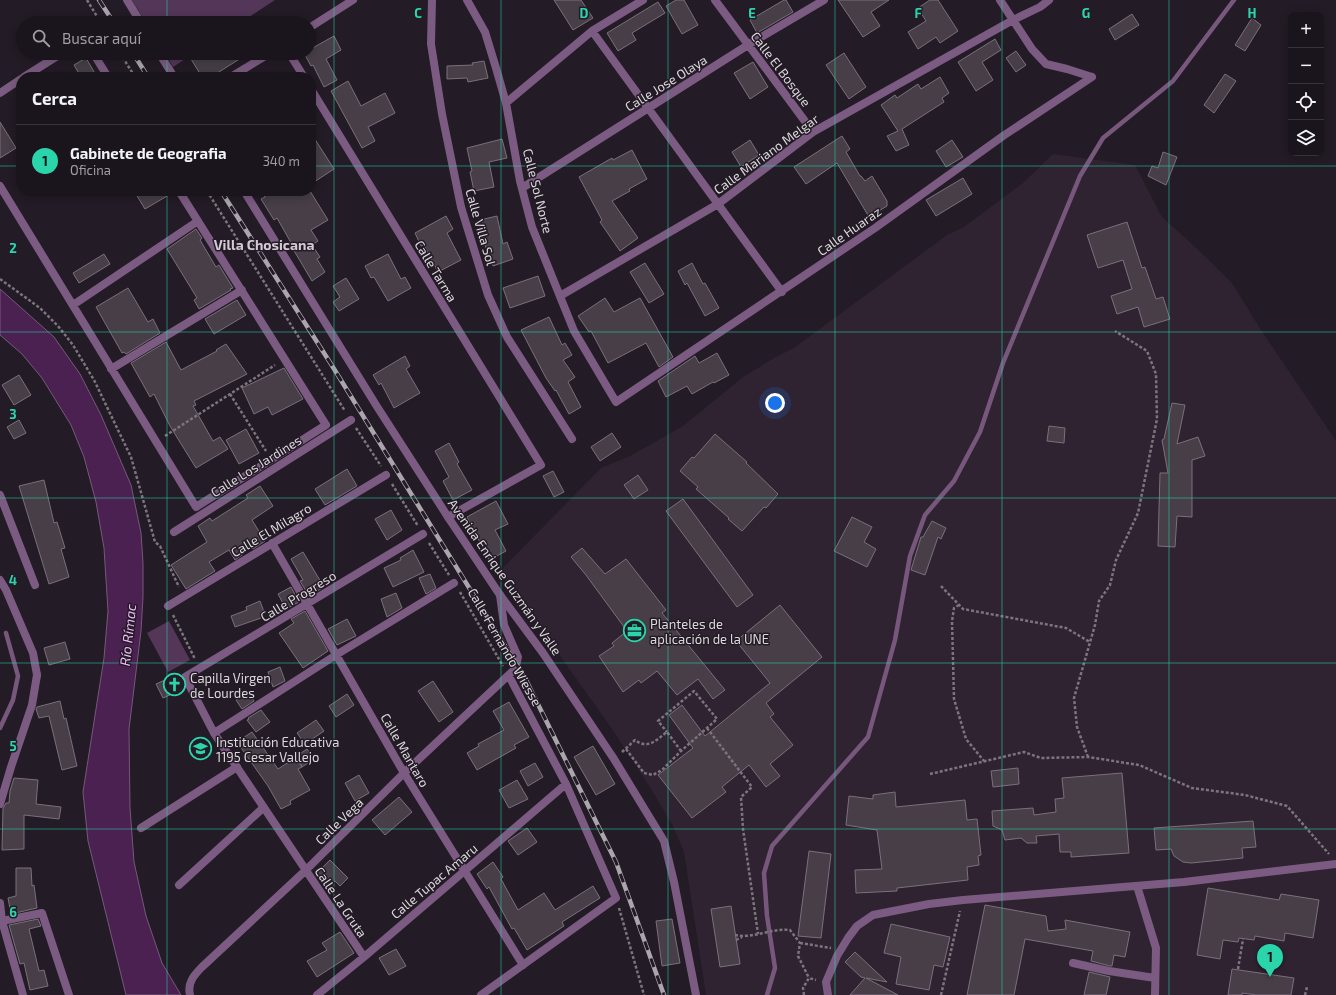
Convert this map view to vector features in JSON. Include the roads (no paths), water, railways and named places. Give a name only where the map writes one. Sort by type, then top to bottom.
[{"type":"street","points":[[126,0],[136,16]]},
{"type":"street","points":[[316,24],[354,0]]},
{"type":"street","name":"Calle Villa Sol","points":[[432,0],[431,44],[442,114],[461,207],[488,295],[507,337],[572,439]]},
{"type":"street","name":"Calle Sol Norte","points":[[467,0],[485,32],[506,103],[522,188],[532,227],[574,331],[616,402]]},
{"type":"street","points":[[506,103],[592,31],[643,0]]},
{"type":"street","name":"Calle El Bosque","points":[[715,0],[813,132]]},
{"type":"street","name":"Calle Jose Olaya","points":[[522,188],[748,45],[824,0]]},
{"type":"street","points":[[1000,0],[1013,20]]},
{"type":"street","name":"Calle Mariano Melgar","points":[[560,296],[718,204],[813,132],[1013,20],[1040,7],[1049,0]]},
{"type":"street","name":"Calle Huaraz","points":[[616,402],[782,292],[875,228],[1003,136],[1092,77],[1046,64],[1032,49],[1013,20]]},
{"type":"street","points":[[592,31],[782,292]]},
{"type":"street","points":[[32,72],[51,60]]},
{"type":"street","points":[[97,60],[105,72]]},
{"type":"street","points":[[163,60],[171,72]]},
{"type":"street","points":[[239,72],[259,60]]},
{"type":"street","points":[[293,60],[301,72]]},
{"type":"street","points":[[0,92],[16,82]]},
{"type":"street","name":"Calle Tarma","points":[[316,97],[541,465],[448,517]]},
{"type":"street","points":[[0,186],[196,507],[326,425],[183,196]]},
{"type":"street","name":"Avenida Enrique Guzmán y Valle","points":[[247,196],[376,405],[448,517],[500,595],[543,653],[614,760],[664,841],[674,882],[696,995]]},
{"type":"street","points":[[73,305],[198,221]]},
{"type":"street","points":[[111,369],[242,290]]},
{"type":"street","name":"Calle Los Jardines","points":[[174,532],[351,420]]},
{"type":"street","name":"Calle El Milagro","points":[[168,606],[386,475]]},
{"type":"street","points":[[0,495],[35,585]]},
{"type":"street","name":"Calle Progreso","points":[[185,677],[423,534]]},
{"type":"street","name":"Calle Mantaro","points":[[272,543],[404,773],[523,965]]},
{"type":"street","points":[[0,580],[6,590],[33,653],[37,675],[32,705],[0,804]]},
{"type":"street","points":[[214,733],[336,655],[454,583]]},
{"type":"street","points":[[500,595],[504,626],[518,657],[516,666],[509,676]]},
{"type":"street","name":"Calle Vega","points":[[190,995],[189,986],[195,974],[202,967],[305,871],[404,773],[509,676]]},
{"type":"street","name":"Calle Fernando Wiesse","points":[[509,676],[566,784],[616,898],[523,965]]},
{"type":"street","name":"Calle La Gruta","points":[[185,677],[214,733],[364,957]]},
{"type":"street","points":[[141,828],[237,767]]},
{"type":"street","name":"Calle Tupac Amaru","points":[[317,995],[364,957],[566,784]]},
{"type":"street","points":[[179,885],[263,808]]},
{"type":"street","points":[[828,995],[826,982],[836,956],[858,926],[873,915],[929,904],[963,900],[1137,886],[1336,864]]},
{"type":"street","points":[[1137,886],[1156,948],[1155,995]]},
{"type":"street","points":[[0,904],[1,921],[24,995]]},
{"type":"street","points":[[1,921],[42,913],[69,995]]},
{"type":"street","points":[[1073,963],[1109,971],[1155,978]]},
{"type":"street","points":[[482,995],[523,965]]},
{"type":"water","name":"Río Rímac","points":[[0,289],[54,337],[80,374],[101,415],[131,485],[141,533],[143,563],[141,631],[129,729],[130,808],[134,862],[146,916],[162,963],[181,995],[126,995],[88,841],[83,792],[104,658],[108,611],[104,548],[96,502],[84,457],[71,425],[42,378],[22,354],[0,335]]},
{"type":"waterway","points":[[767,995],[775,968],[767,916],[764,873],[772,846],[868,737],[895,640],[910,556],[925,515],[954,481],[980,432],[1003,363],[1080,176],[1103,138],[1173,81],[1234,0]]},
{"type":"waterway","points":[[0,728],[13,700],[18,676],[6,633]]},
{"type":"railway","points":[[99,0],[109,16]]},
{"type":"railway","points":[[137,60],[145,72]]},
{"type":"railway","points":[[224,196],[331,364],[526,680],[616,862],[664,995]]},
{"type":"place","name":"Planteles de aplicación de la UNE","points":[[634,631]]},
{"type":"place","name":"Capilla Virgen de Lourdes","points":[[174,685]]},
{"type":"place","name":"Institución Educativa 1195 Cesar Vallejo","points":[[200,749]]},
{"type":"place","name":"Gabinete de Geografia","points":[[1270,977]]},
{"type":"district","name":"Villa Chosicana","points":[[264,245]]}]
